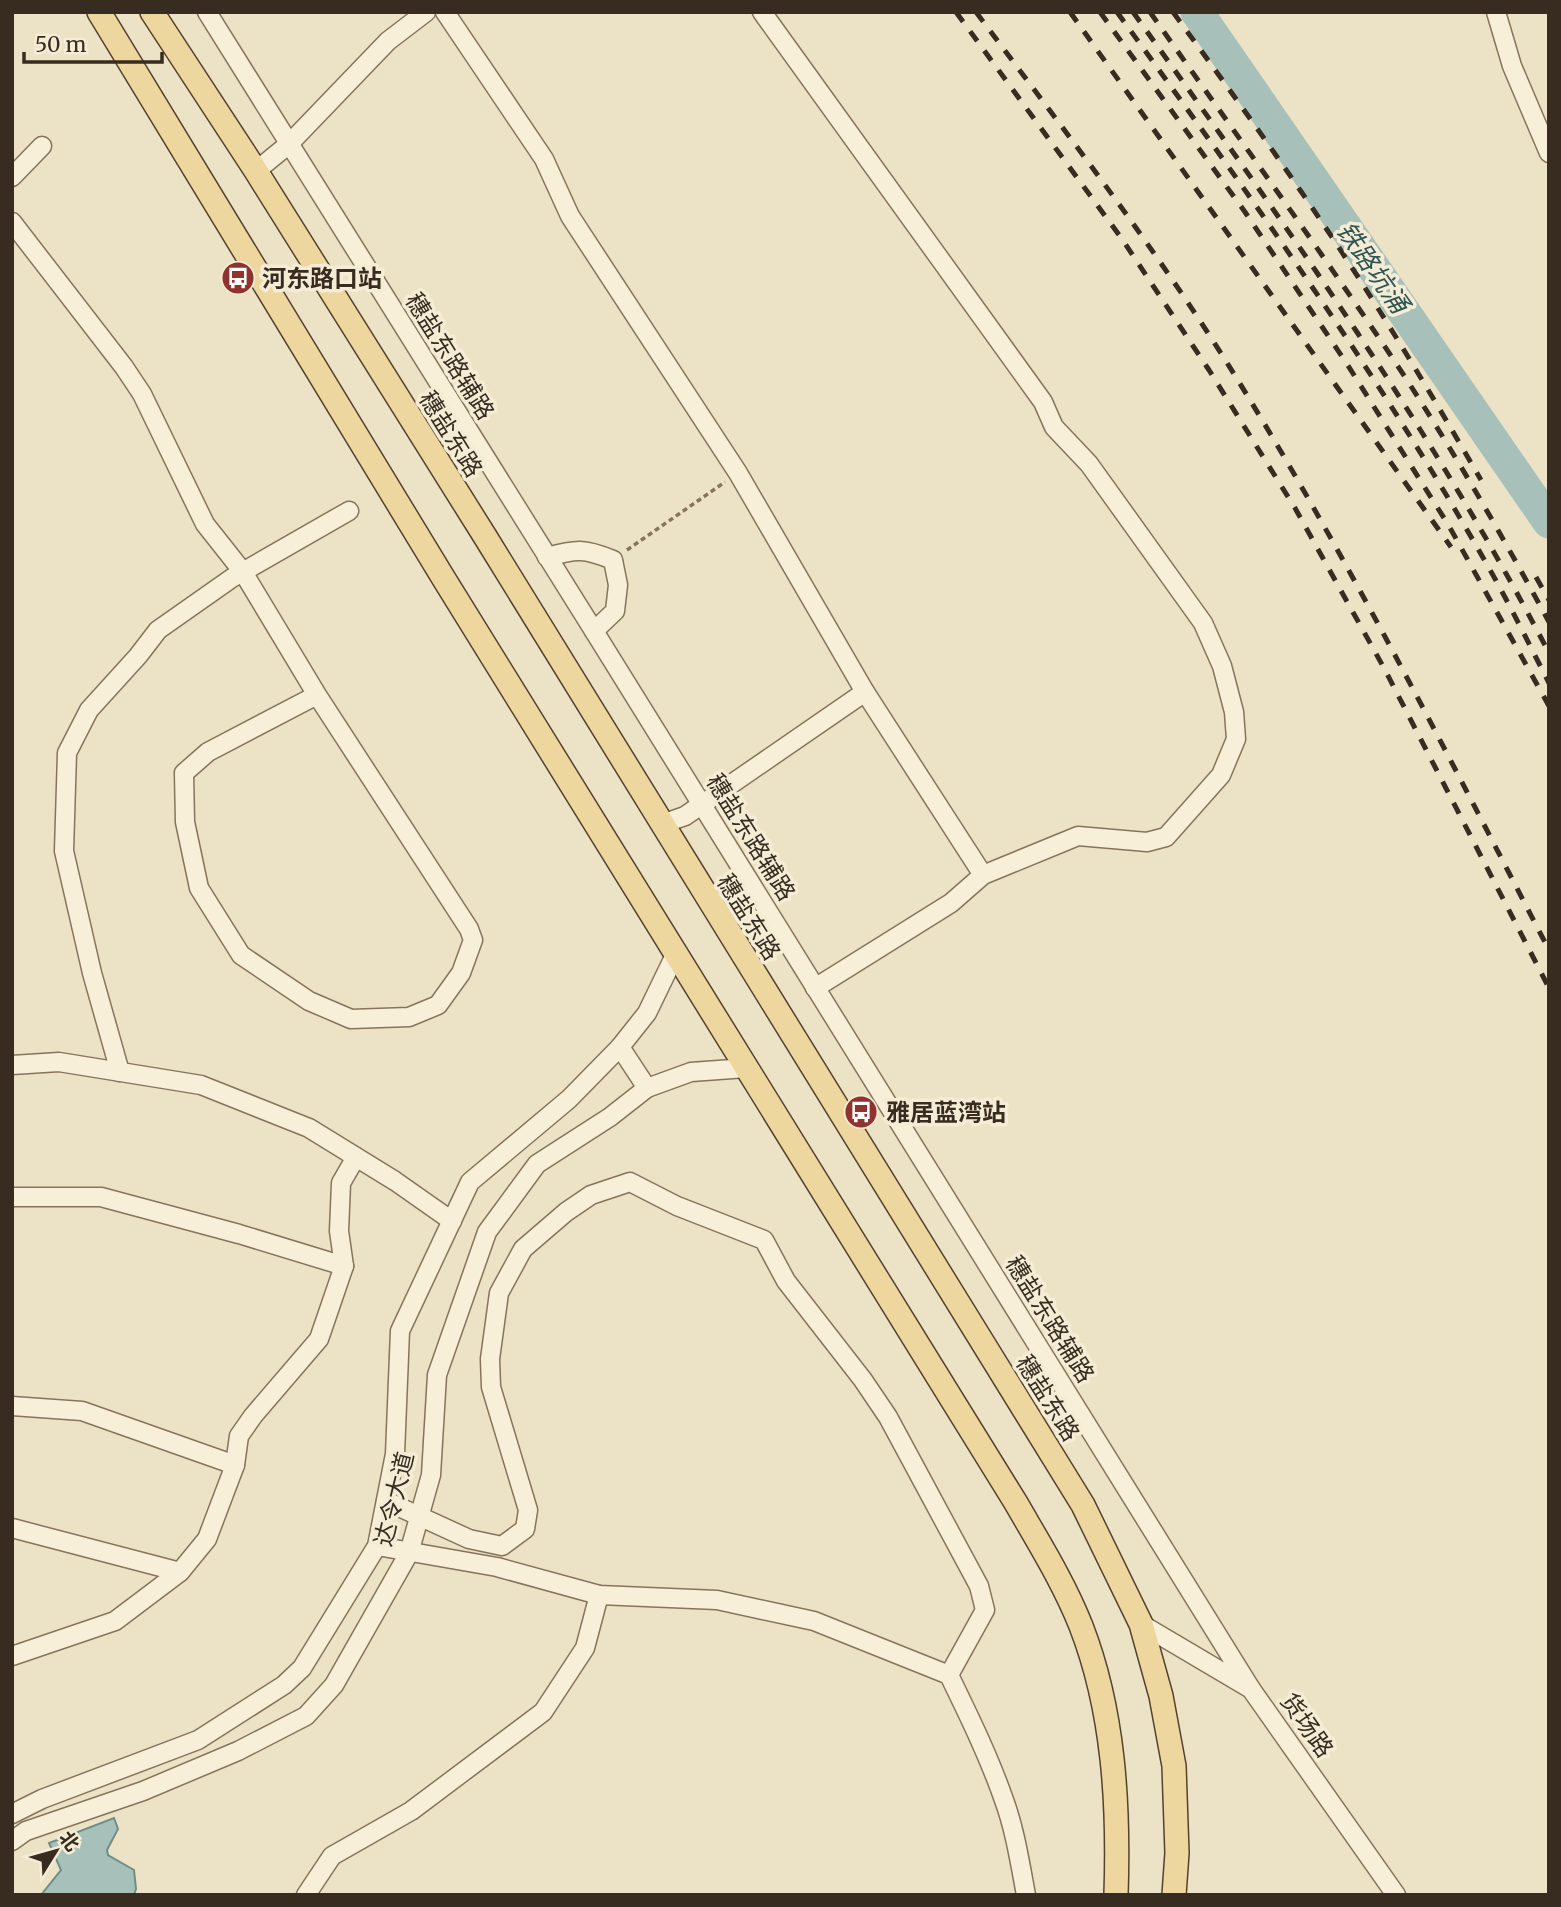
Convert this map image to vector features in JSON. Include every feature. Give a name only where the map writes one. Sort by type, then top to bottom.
[{"type":"main road","points":[[99,12],[444,579],[1016,1503],[1053,1568],[1080,1625],[1096,1670],[1108,1724],[1118,1847],[1116,1895]]},
{"type":"main road","name":"穗盐东路","points":[[152,12],[256,171],[478,526],[1083,1505],[1141,1624],[1161,1696],[1174,1766],[1177,1853],[1174,1895]]},
{"type":"street","name":"穗盐东路辅路","points":[[207,12],[1251,1689]]},
{"type":"street","points":[[256,171],[289,144],[388,41],[426,12]]},
{"type":"street","points":[[445,12],[544,159],[570,216],[738,473],[865,692],[983,875]]},
{"type":"street","points":[[762,12],[1043,402],[1054,427],[1089,464],[1203,623],[1222,666],[1234,712],[1236,739],[1222,775],[1166,837],[1147,842],[1078,835],[983,875],[951,903],[816,988]]},
{"type":"street","points":[[1496,12],[1513,66],[1549,153]]},
{"type":"street","points":[[12,177],[42,146]]},
{"type":"street","points":[[12,222],[142,394],[205,524],[243,572],[317,695],[469,929],[473,940],[461,973],[438,1005],[409,1017],[351,1019],[309,1001],[241,956],[199,888],[185,822],[184,773],[208,752],[317,695]]},
{"type":"street","points":[[120,1072],[92,973],[64,851],[67,753],[89,710],[158,630],[243,572],[349,512]]},
{"type":"street","points":[[547,557],[573,550],[596,553],[613,560],[618,585],[615,611],[594,631]]},
{"type":"street","points":[[662,824],[685,816],[865,692]]},
{"type":"street","name":"达令大道","points":[[12,1814],[42,1799],[198,1740],[284,1685],[303,1668],[377,1546],[395,1454],[400,1331],[470,1182],[569,1099],[620,1047],[647,1013],[676,953]]},
{"type":"street","points":[[620,1047],[647,1088]]},
{"type":"street","points":[[12,1065],[59,1062],[201,1085],[309,1128],[396,1181],[452,1222]]},
{"type":"street","name":"达令大道","points":[[12,1841],[26,1831],[167,1781],[238,1751],[306,1716],[334,1685],[409,1553],[430,1475],[436,1375],[487,1232],[537,1164],[610,1117],[647,1088],[691,1072],[746,1068]]},
{"type":"street","points":[[12,1656],[115,1621],[180,1572],[206,1539],[235,1465],[239,1436],[319,1339],[344,1266],[339,1231],[341,1183],[356,1157]]},
{"type":"street","points":[[386,1501],[469,1539],[502,1546],[525,1529],[528,1510],[491,1387],[490,1360],[499,1293],[523,1249],[566,1212],[591,1195],[630,1182],[677,1206],[764,1240],[786,1281],[863,1380],[888,1417],[979,1586],[982,1598],[985,1611],[949,1675]]},
{"type":"street","points":[[12,1197],[101,1197],[239,1234],[344,1266]]},
{"type":"street","points":[[12,1406],[82,1411],[235,1465]]},
{"type":"street","points":[[12,1528],[180,1572]]},
{"type":"street","points":[[377,1546],[497,1567],[599,1595],[717,1600],[814,1621],[949,1675],[979,1737],[1005,1801],[1026,1895]]},
{"type":"street","points":[[306,1895],[332,1856],[411,1811],[543,1712],[585,1648],[599,1595]]},
{"type":"street","name":"货场路","points":[[1141,1624],[1251,1689],[1396,1895]]},
{"type":"street","points":[[42,1799],[50,1823]]},
{"type":"path","points":[[613,560],[738,473]]},
{"type":"water","points":[[114,1818],[118,1829],[107,1850],[108,1855],[134,1870],[134,1895],[41,1895],[61,1870],[49,1843]]},
{"type":"waterway","name":"铁路坑涌","points":[[1197,12],[1549,522]]},
{"type":"railway","points":[[956,12],[1122,239],[1209,370],[1295,508],[1384,668],[1549,988]]},
{"type":"railway","points":[[976,12],[1165,269],[1268,430],[1311,503],[1432,725],[1549,950]]},
{"type":"railway","points":[[1070,12],[1451,547]]},
{"type":"railway","points":[[1100,12],[1245,212],[1347,364],[1449,526],[1549,706]]},
{"type":"railway","points":[[1117,12],[1355,350],[1485,561],[1549,683]]},
{"type":"railway","points":[[1133,12],[1299,246],[1405,405],[1455,486],[1549,653]]},
{"type":"railway","points":[[1150,12],[1404,375],[1468,479],[1549,622]]},
{"type":"railway","points":[[1173,12],[1348,261],[1481,480]]},
{"type":"railway","points":[[1536,577],[1549,600]]},
{"type":"place","name":"河东路口站","points":[[238,278]]},
{"type":"place","name":"雅居蓝湾站","points":[[861,1112]]}]
